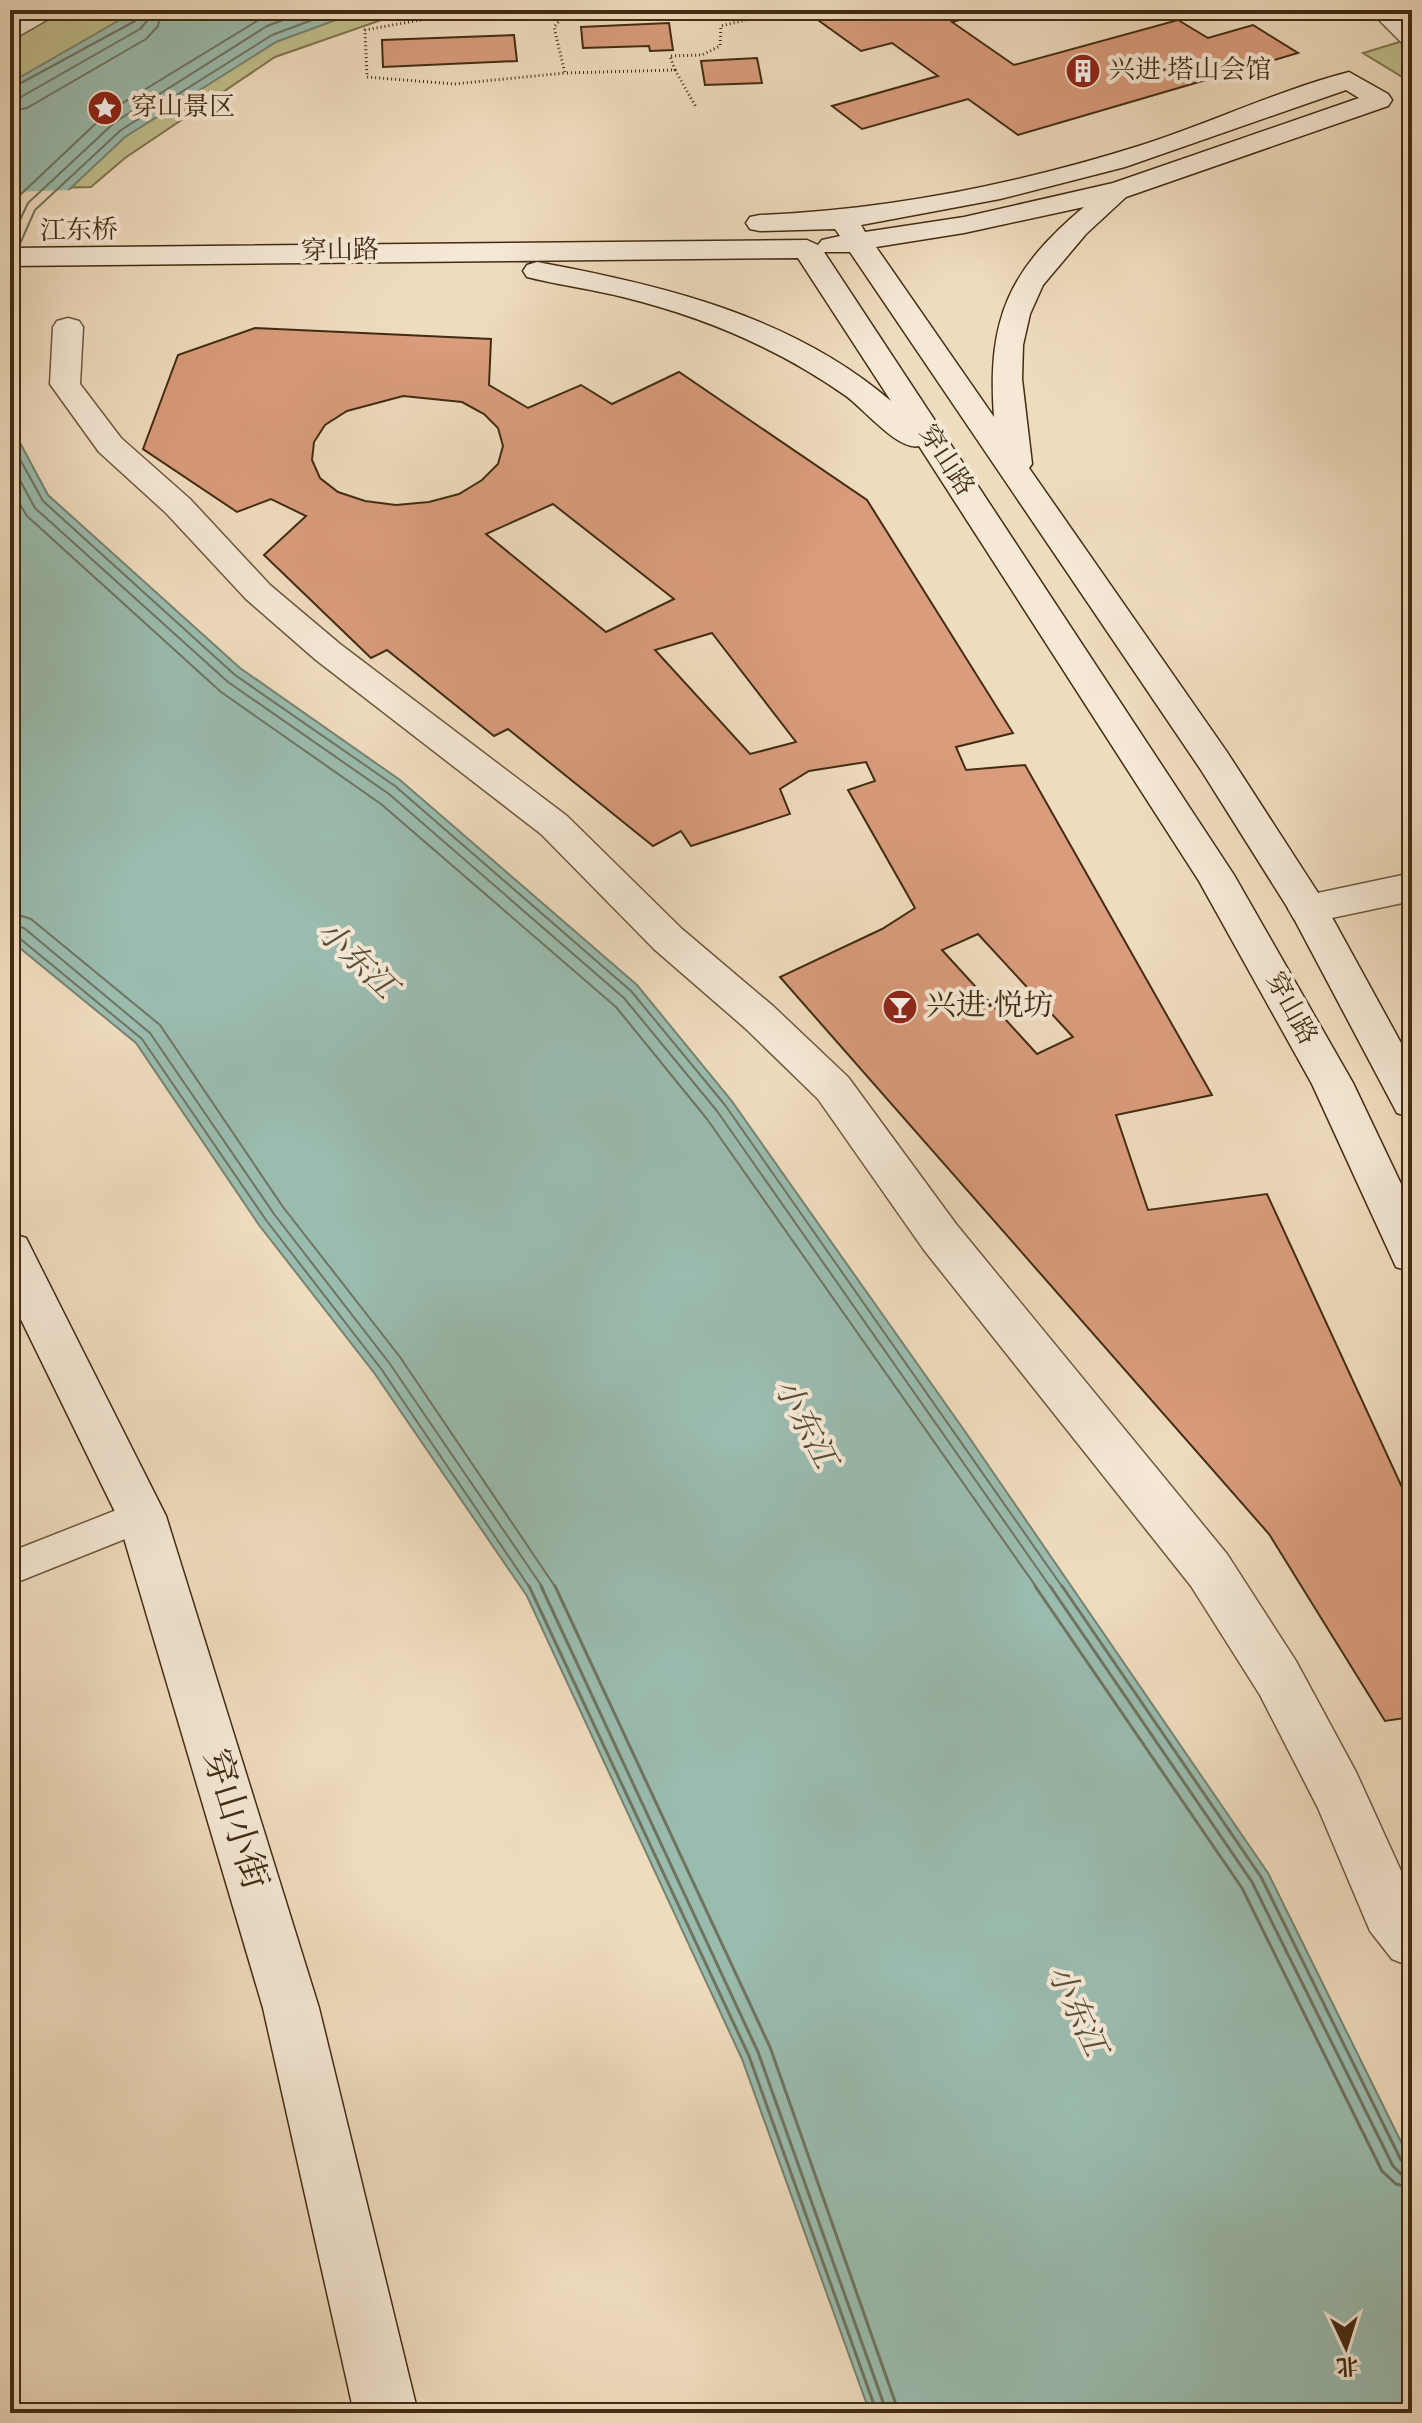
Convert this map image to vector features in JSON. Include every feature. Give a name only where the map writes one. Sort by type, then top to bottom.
[{"type":"main road","points":[[10,33],[52,10]]},
{"type":"main road","points":[[1381,10],[1412,39]]},
{"type":"main road","points":[[1349,80],[1379,100],[1121,190],[1017,215],[851,231],[1100,164],[1349,80]]},
{"type":"main road","points":[[1018,479],[1004,394],[1006,344],[1012,319],[1037,272],[1062,240],[1121,190]]},
{"type":"main road","name":"穿山路","points":[[143,243],[415,251],[798,236],[851,231],[1214,761],[1308,909],[1412,1102]]},
{"type":"main road","name":"江东桥","points":[[10,232],[143,243]]},
{"type":"main road","name":"穿山路","points":[[143,243],[798,236]]},
{"type":"main road","name":"穿山路","points":[[798,236],[1215,875],[1332,1083],[1412,1254]]},
{"type":"main road","name":"江东桥","points":[[10,257],[143,243]]},
{"type":"main road","points":[[415,251],[605,283],[714,314],[822,366],[863,394],[956,477]]},
{"type":"main road","points":[[68,327],[65,384],[110,445],[178,506],[258,592],[328,652],[554,825],[668,939],[759,1017],[833,1088],[940,1237],[1209,1570],[1278,1678],[1337,1790],[1390,1911],[1412,1939]]},
{"type":"main road","points":[[1308,909],[1412,887]]},
{"type":"main road","name":"穿山小街","points":[[10,1251],[142,1516],[291,2008],[386,2413]]},
{"type":"lane","points":[[10,1569],[142,1516]]},
{"type":"path","points":[[476,10],[365,30],[367,77],[454,84],[565,73],[675,70]]},
{"type":"path","points":[[565,73],[554,27],[569,10]]},
{"type":"path","points":[[696,107],[670,56],[702,55],[720,46],[721,26],[787,10]]},
{"type":"shaded area","name":"穿山景区","points":[[10,10],[443,10],[387,18],[275,57],[125,158],[91,187],[10,189]]},
{"type":"shaded area","points":[[1412,38],[1412,83],[1363,53]]},
{"type":"water","name":"穿山景区","points":[[137,10],[363,10],[276,42],[125,137],[41,216],[10,286],[10,83]]},
{"type":"water","name":"小东江","points":[[10,424],[48,495],[240,668],[400,780],[637,985],[731,1100],[964,1430],[1268,1873],[1412,2164],[1412,2413],[870,2413],[742,2059],[527,1596],[375,1374],[259,1225],[136,1043],[10,940]]},
{"type":"pier","points":[[74,190],[44,218],[10,290],[10,192]]},
{"type":"building","name":"兴进·塔山会馆","points":[[804,10],[997,10],[952,22],[1014,65],[1178,20],[1208,38],[1253,25],[1298,53],[1018,135],[968,99],[862,129],[832,106],[938,76],[892,43],[861,51]]},
{"type":"building","points":[[669,23],[673,50],[650,51],[649,46],[583,48],[581,27]]},
{"type":"building","points":[[514,35],[517,61],[383,67],[382,40]]},
{"type":"building","points":[[757,58],[762,83],[705,85],[701,61]]},
{"type":"building","name":"兴进·悦坊","points":[[255,328],[491,339],[489,385],[528,408],[581,385],[612,404],[679,372],[867,500],[1013,733],[956,747],[966,770],[1025,765],[1212,1095],[1116,1115],[1148,1210],[1267,1194],[1412,1509],[1412,1717],[1385,1721],[1269,1534],[780,977],[882,929],[915,908],[848,790],[875,781],[866,762],[809,771],[780,789],[790,814],[691,846],[681,831],[653,846],[508,729],[494,736],[387,650],[371,658],[264,555],[306,516],[271,499],[237,512],[143,449],[178,355]],"holes":[[[403,396],[462,402],[484,414],[498,428],[503,446],[498,464],[482,480],[459,494],[429,502],[396,505],[365,501],[338,492],[320,478],[312,460],[314,442],[325,425],[347,411]],[[553,504],[674,599],[606,632],[486,534]],[[712,633],[796,742],[750,754],[655,650]],[[978,934],[1073,1037],[1037,1054],[942,950]]]},
{"type":"place","name":"兴进·塔山会馆","points":[[1083,71]]},
{"type":"place","name":"穿山景区","points":[[105,108]]},
{"type":"place","name":"兴进·悦坊","points":[[900,1007]]}]
